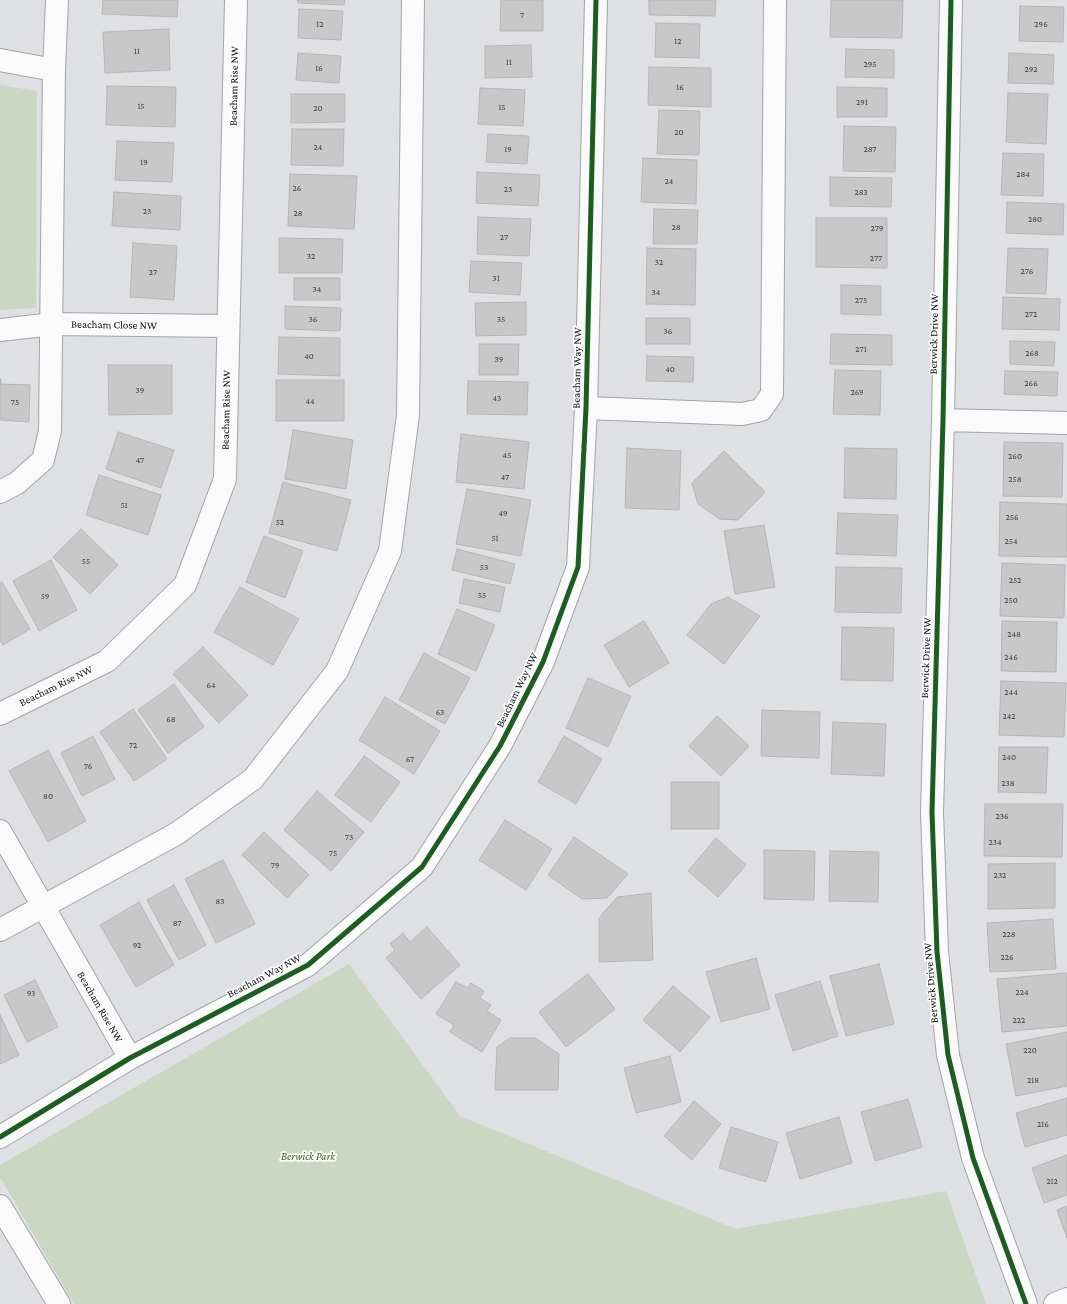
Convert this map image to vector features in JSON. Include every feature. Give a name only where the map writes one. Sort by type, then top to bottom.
[{"type":"street","points":[[0,492],[17,483],[43,460],[50,431],[54,70],[57,0]]},
{"type":"street","name":"Beacham Rise NW","points":[[0,714],[107,661],[184,585],[225,479],[236,0]]},
{"type":"street","points":[[0,930],[176,834],[253,779],[337,671],[390,551],[408,415],[413,0]]},
{"type":"street","name":"Beacham Way NW","points":[[0,1136],[130,1058],[308,965],[422,866],[504,739],[543,662],[578,567],[586,408],[596,0]]},
{"type":"street","points":[[586,408],[742,414],[761,410],[772,394],[775,0]]},
{"type":"street","name":"Berwick Drive NW","points":[[951,0],[943,420],[932,812],[937,952],[948,1055],[972,1158],[1026,1304]]},
{"type":"street","points":[[0,60],[54,70]]},
{"type":"street","name":"Beacham Close NW","points":[[0,330],[52,324],[228,326]]},
{"type":"street","points":[[943,420],[1067,423]]},
{"type":"street","name":"Beacham Rise NW","points":[[0,831],[42,907],[130,1058]]},
{"type":"street","points":[[0,1206],[59,1304]]},
{"type":"street","points":[[1055,1304],[1067,1299]]},
{"type":"green space","points":[[0,85],[37,91],[36,308],[0,310]]},
{"type":"green space","name":"Berwick Park","points":[[349,964],[460,1116],[736,1229],[946,1191],[986,1304],[74,1304],[0,1177],[0,1165]]},
{"type":"building","points":[[103,0],[178,0],[177,17],[102,14]]},
{"type":"building","points":[[298,0],[345,0],[344,5],[298,3]]},
{"type":"building","points":[[501,0],[543,0],[543,31],[500,31]]},
{"type":"building","points":[[649,0],[716,0],[715,16],[649,15]]},
{"type":"building","points":[[831,0],[903,0],[902,38],[830,37]]},
{"type":"building","points":[[1020,6],[1064,7],[1063,42],[1019,41]]},
{"type":"building","points":[[299,9],[343,11],[341,40],[298,38]]},
{"type":"building","points":[[656,23],[700,24],[699,58],[655,57]]},
{"type":"building","points":[[169,29],[170,70],[105,73],[103,32]]},
{"type":"building","points":[[531,45],[532,77],[485,78],[485,46]]},
{"type":"building","points":[[846,49],[894,50],[894,78],[845,77]]},
{"type":"building","points":[[298,53],[341,56],[339,83],[296,80]]},
{"type":"building","points":[[1009,53],[1054,55],[1053,84],[1008,83]]},
{"type":"building","points":[[649,67],[711,68],[711,107],[648,105]]},
{"type":"building","points":[[107,86],[176,87],[175,127],[106,125]]},
{"type":"building","points":[[837,87],[887,88],[887,117],[837,117]]},
{"type":"building","points":[[480,88],[525,90],[523,126],[478,124]]},
{"type":"building","points":[[1008,93],[1048,94],[1046,144],[1006,142]]},
{"type":"building","points":[[291,94],[345,94],[345,122],[291,123]]},
{"type":"building","points":[[659,110],[700,111],[699,155],[657,154]]},
{"type":"building","points":[[844,126],[896,127],[895,172],[843,171]]},
{"type":"building","points":[[292,129],[344,129],[343,166],[291,165]]},
{"type":"building","points":[[488,134],[529,136],[527,164],[486,162]]},
{"type":"building","points":[[117,141],[174,143],[172,182],[115,180]]},
{"type":"building","points":[[1003,153],[1044,154],[1043,196],[1001,195]]},
{"type":"building","points":[[643,158],[697,160],[696,204],[641,202]]},
{"type":"building","points":[[477,172],[540,175],[538,206],[476,203]]},
{"type":"building","points":[[290,174],[357,176],[354,229],[288,226]]},
{"type":"building","points":[[830,177],[892,178],[891,207],[830,206]]},
{"type":"building","points":[[114,192],[181,196],[180,230],[112,226]]},
{"type":"building","points":[[1007,202],[1064,204],[1063,235],[1006,233]]},
{"type":"building","points":[[654,209],[698,210],[697,244],[653,244]]},
{"type":"building","points":[[478,217],[531,219],[529,256],[477,254]]},
{"type":"building","points":[[816,218],[887,218],[887,268],[816,267]]},
{"type":"building","points":[[279,238],[343,239],[342,273],[279,273]]},
{"type":"building","points":[[133,243],[177,246],[174,300],[130,297]]},
{"type":"building","points":[[647,248],[696,249],[695,305],[646,304]]},
{"type":"building","points":[[1008,248],[1048,249],[1046,294],[1006,293]]},
{"type":"building","points":[[471,261],[522,263],[520,295],[469,292]]},
{"type":"building","points":[[294,278],[340,278],[340,300],[294,300]]},
{"type":"building","points":[[841,285],[881,286],[881,315],[841,314]]},
{"type":"building","points":[[1003,297],[1060,299],[1059,330],[1002,329]]},
{"type":"building","points":[[526,302],[526,335],[476,336],[475,303]]},
{"type":"building","points":[[285,306],[341,308],[340,331],[285,329]]},
{"type":"building","points":[[646,318],[690,318],[690,344],[646,344]]},
{"type":"building","points":[[831,334],[892,335],[892,365],[830,364]]},
{"type":"building","points":[[279,337],[340,338],[340,376],[278,374]]},
{"type":"building","points":[[1010,341],[1055,342],[1054,366],[1010,364]]},
{"type":"building","points":[[479,344],[519,344],[518,375],[479,375]]},
{"type":"building","points":[[647,356],[694,357],[693,382],[646,381]]},
{"type":"building","points":[[108,365],[172,365],[172,414],[109,415]]},
{"type":"building","points":[[835,370],[881,371],[880,415],[833,414]]},
{"type":"building","points":[[1005,371],[1058,372],[1057,396],[1004,394]]},
{"type":"building","points":[[0,379],[1,384],[30,385],[29,422],[0,420]]},
{"type":"building","points":[[276,380],[344,380],[344,421],[276,421]]},
{"type":"building","points":[[468,381],[528,382],[527,415],[467,414]]},
{"type":"building","points":[[293,430],[353,440],[346,489],[285,479]]},
{"type":"building","points":[[118,432],[174,450],[161,488],[106,469]]},
{"type":"building","points":[[461,434],[529,442],[524,489],[456,482]]},
{"type":"building","points":[[1004,442],[1063,443],[1062,497],[1003,496]]},
{"type":"building","points":[[627,448],[681,451],[679,510],[625,508]]},
{"type":"building","points":[[845,448],[897,449],[896,499],[844,498]]},
{"type":"building","points":[[724,451],[765,492],[738,520],[720,519],[698,504],[692,483]]},
{"type":"building","points":[[99,475],[161,495],[148,535],[86,515]]},
{"type":"building","points":[[283,482],[351,500],[337,551],[269,533]]},
{"type":"building","points":[[467,489],[531,500],[521,556],[456,544]]},
{"type":"building","points":[[1000,502],[1067,504],[1067,557],[999,556]]},
{"type":"building","points":[[838,513],[898,515],[896,556],[836,554]]},
{"type":"building","points":[[764,525],[775,587],[735,594],[724,531]]},
{"type":"building","points":[[81,529],[118,565],[90,594],[53,557]]},
{"type":"building","points":[[264,536],[303,551],[285,598],[246,582]]},
{"type":"building","points":[[457,549],[515,564],[510,584],[452,570]]},
{"type":"building","points":[[51,560],[77,610],[39,631],[13,581]]},
{"type":"building","points":[[1002,563],[1065,565],[1064,618],[1000,616]]},
{"type":"building","points":[[836,567],[902,568],[901,613],[835,612]]},
{"type":"building","points":[[464,579],[505,587],[500,612],[459,603]]},
{"type":"building","points":[[2,582],[30,629],[3,645],[0,640],[0,583]]},
{"type":"building","points":[[240,587],[299,619],[273,665],[214,632]]},
{"type":"building","points":[[728,597],[760,616],[724,664],[687,635],[711,604]]},
{"type":"building","points":[[457,609],[495,625],[476,671],[438,654]]},
{"type":"building","points":[[644,621],[669,663],[629,687],[604,645]]},
{"type":"building","points":[[1002,621],[1057,622],[1056,672],[1001,671]]},
{"type":"building","points":[[842,627],[894,628],[893,681],[841,680]]},
{"type":"building","points":[[203,647],[248,695],[219,723],[173,674]]},
{"type":"building","points":[[424,653],[470,678],[445,724],[399,700]]},
{"type":"building","points":[[588,678],[631,696],[608,747],[566,728]]},
{"type":"building","points":[[1001,681],[1066,683],[1064,737],[999,735]]},
{"type":"building","points":[[174,684],[204,727],[168,753],[138,710]]},
{"type":"building","points":[[385,697],[440,731],[414,774],[359,740]]},
{"type":"building","points":[[133,709],[167,759],[134,781],[100,732]]},
{"type":"building","points":[[762,710],[820,712],[819,758],[761,756]]},
{"type":"building","points":[[717,716],[749,746],[721,776],[689,746]]},
{"type":"building","points":[[833,722],[886,724],[884,776],[831,774]]},
{"type":"building","points":[[93,736],[115,779],[82,796],[61,753]]},
{"type":"building","points":[[564,736],[602,759],[576,804],[538,782]]},
{"type":"building","points":[[999,747],[1048,747],[1046,793],[998,792]]},
{"type":"building","points":[[48,750],[86,821],[48,842],[9,771]]},
{"type":"building","points":[[364,756],[400,782],[371,822],[335,795]]},
{"type":"building","points":[[671,782],[719,782],[719,829],[671,829]]},
{"type":"building","points":[[317,791],[364,832],[331,871],[284,830]]},
{"type":"building","points":[[985,804],[1063,804],[1062,857],[984,856]]},
{"type":"building","points":[[505,820],[552,849],[526,890],[479,860]]},
{"type":"building","points":[[264,832],[309,875],[287,898],[242,855]]},
{"type":"building","points":[[574,837],[628,874],[607,898],[582,899],[548,875]]},
{"type":"building","points":[[716,838],[746,865],[718,897],[688,871]]},
{"type":"building","points":[[764,850],[815,851],[814,900],[764,899]]},
{"type":"building","points":[[830,851],[879,852],[878,902],[829,901]]},
{"type":"building","points":[[223,860],[255,924],[216,943],[185,879]]},
{"type":"building","points":[[1055,863],[1055,908],[988,909],[988,864]]},
{"type":"building","points":[[174,885],[206,945],[179,960],[147,900]]},
{"type":"building","points":[[651,893],[653,960],[599,962],[599,918],[617,897]]},
{"type":"building","points":[[139,902],[174,965],[136,987],[100,925]]},
{"type":"building","points":[[1053,919],[1056,969],[990,972],[987,923]]},
{"type":"building","points":[[427,927],[460,965],[421,999],[386,958],[395,950],[390,944],[403,933],[410,942]]},
{"type":"building","points":[[756,958],[770,1009],[721,1022],[706,972]]},
{"type":"building","points":[[879,964],[894,1024],[846,1036],[830,976]]},
{"type":"building","points":[[1067,973],[1067,1026],[1002,1032],[997,979]]},
{"type":"building","points":[[588,974],[615,1009],[566,1047],[539,1012]]},
{"type":"building","points":[[35,980],[58,1027],[27,1042],[4,995]]},
{"type":"building","points":[[820,981],[838,1036],[793,1051],[775,995]]},
{"type":"building","points":[[456,982],[468,988],[471,983],[484,991],[480,998],[491,1005],[487,1011],[501,1020],[482,1052],[450,1032],[454,1025],[436,1014]]},
{"type":"building","points":[[673,986],[710,1017],[680,1052],[643,1020]]},
{"type":"building","points":[[0,1015],[19,1055],[0,1064]]},
{"type":"building","points":[[1067,1032],[1067,1086],[1016,1096],[1006,1044]]},
{"type":"building","points":[[510,1038],[535,1038],[559,1054],[558,1090],[495,1090],[497,1047]]},
{"type":"building","points":[[670,1056],[681,1102],[636,1113],[624,1068]]},
{"type":"building","points":[[1067,1098],[1067,1135],[1025,1147],[1016,1113]]},
{"type":"building","points":[[908,1099],[922,1147],[875,1161],[861,1112]]},
{"type":"building","points":[[694,1101],[721,1124],[692,1160],[664,1136]]},
{"type":"building","points":[[839,1117],[852,1163],[800,1179],[786,1133]]},
{"type":"building","points":[[731,1127],[778,1142],[766,1182],[719,1168]]},
{"type":"building","points":[[1067,1155],[1067,1195],[1044,1203],[1032,1168]]},
{"type":"building","points":[[1067,1206],[1067,1238],[1057,1210]]},
{"type":"cycle path","points":[[0,1137],[130,1058],[308,965],[422,867],[500,746],[543,662],[578,567],[586,408],[596,0]]},
{"type":"cycle path","points":[[951,0],[943,420],[932,812],[937,952],[948,1055],[973,1158],[1026,1304]]}]
